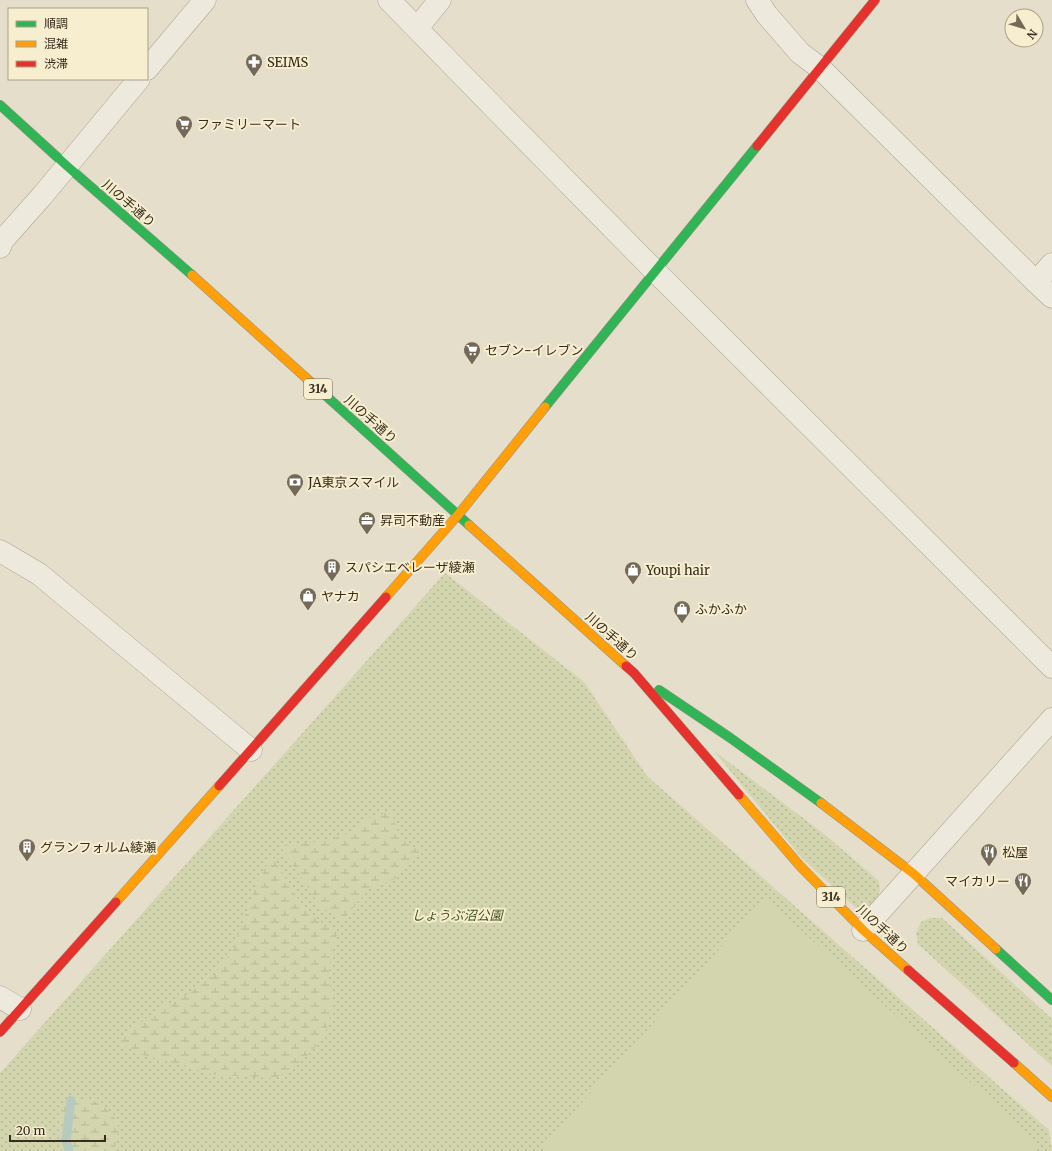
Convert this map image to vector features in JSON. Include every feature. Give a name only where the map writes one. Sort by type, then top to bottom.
[{"type":"main road","points":[[0,1032],[458,515],[875,0]]},
{"type":"main road","name":"川の手通り","points":[[0,105],[66,166],[182,267],[634,674],[800,866],[864,930],[1052,1097]]},
{"type":"main road","name":"川の手通り","points":[[634,674],[729,737],[834,813],[914,874],[1052,1000]]},
{"type":"street","points":[[148,68],[205,0]]},
{"type":"street","points":[[389,0],[655,271],[1052,667]]},
{"type":"street","points":[[417,28],[440,0]]},
{"type":"street","points":[[757,0],[800,53],[820,68],[1052,297]]},
{"type":"street","points":[[0,247],[2,241],[138,80]]},
{"type":"street","points":[[1036,282],[1052,264]]},
{"type":"street","points":[[0,550],[38,574],[251,750]]},
{"type":"street","points":[[864,930],[1052,719]]},
{"type":"street","points":[[0,997],[20,1009]]},
{"type":"green space","name":"しょうぶ沼公園","points":[[445,573],[584,682],[647,776],[1049,1130],[1052,1151],[0,1151],[0,1073]]},
{"type":"green space","points":[[714,751],[824,834],[879,881],[880,891],[875,902],[865,908],[855,907],[801,857]]},
{"type":"green space","points":[[392,811],[398,837],[422,852],[395,879],[370,889],[343,921],[321,907],[280,846],[329,840],[348,833],[367,819]]},
{"type":"green space","points":[[272,856],[306,912],[338,933],[331,953],[329,978],[332,1002],[329,1024],[317,1045],[297,1066],[275,1078],[215,1075],[140,1054],[115,1041],[164,1006],[189,993],[212,977],[232,952],[257,882]]},
{"type":"green space","points":[[765,898],[1037,1142],[1037,1151],[545,1151],[544,1145]]},
{"type":"green space","points":[[930,918],[942,918],[1052,1019],[1052,1066],[918,944],[916,933],[921,922]]},
{"type":"green space","points":[[79,1100],[94,1101],[113,1113],[119,1129],[114,1151],[62,1151],[60,1142],[62,1105]]},
{"type":"waterway","points":[[69,1151],[66,1140],[71,1100]]},
{"type":"traffic: fast","points":[[0,105],[67,166],[192,275]]},
{"type":"traffic: fast","points":[[545,407],[757,146]]},
{"type":"traffic: fast","points":[[314,385],[469,525]]},
{"type":"traffic: fast","points":[[659,690],[729,737],[821,803]]},
{"type":"traffic: fast","points":[[996,949],[1052,1000]]},
{"type":"traffic: slow","points":[[192,275],[314,385]]},
{"type":"traffic: slow","points":[[386,597],[458,515],[545,407]]},
{"type":"traffic: slow","points":[[469,525],[626,666]]},
{"type":"traffic: slow","points":[[116,902],[219,786]]},
{"type":"traffic: slow","points":[[739,795],[800,866],[863,930],[908,970]]},
{"type":"traffic: slow","points":[[821,803],[914,874],[996,949]]},
{"type":"traffic: slow","points":[[1014,1063],[1052,1097]]},
{"type":"traffic: jam","points":[[757,146],[875,0]]},
{"type":"traffic: jam","points":[[219,786],[386,597]]},
{"type":"traffic: jam","points":[[626,666],[634,673],[739,795]]},
{"type":"traffic: jam","points":[[0,1032],[116,902]]},
{"type":"traffic: jam","points":[[908,970],[1014,1063]]},
{"type":"place","name":"SEIMS","points":[[254,77]]},
{"type":"place","name":"ファミリーマート","points":[[184,139]]},
{"type":"place","name":"セブン-イレブン","points":[[472,365]]},
{"type":"place","name":"JA東京スマイル","points":[[295,497]]},
{"type":"place","name":"昇司不動産","points":[[367,535]]},
{"type":"place","name":"スパシエベレーザ綾瀬","points":[[332,582]]},
{"type":"place","name":"Youpi hair","points":[[633,585]]},
{"type":"place","name":"ヤナカ","points":[[308,611]]},
{"type":"place","name":"ふかふか","points":[[682,624]]},
{"type":"place","name":"グランフォルム綾瀬","points":[[27,862]]},
{"type":"place","name":"松屋","points":[[989,867]]},
{"type":"place","name":"マイカリー","points":[[1023,896]]}]
